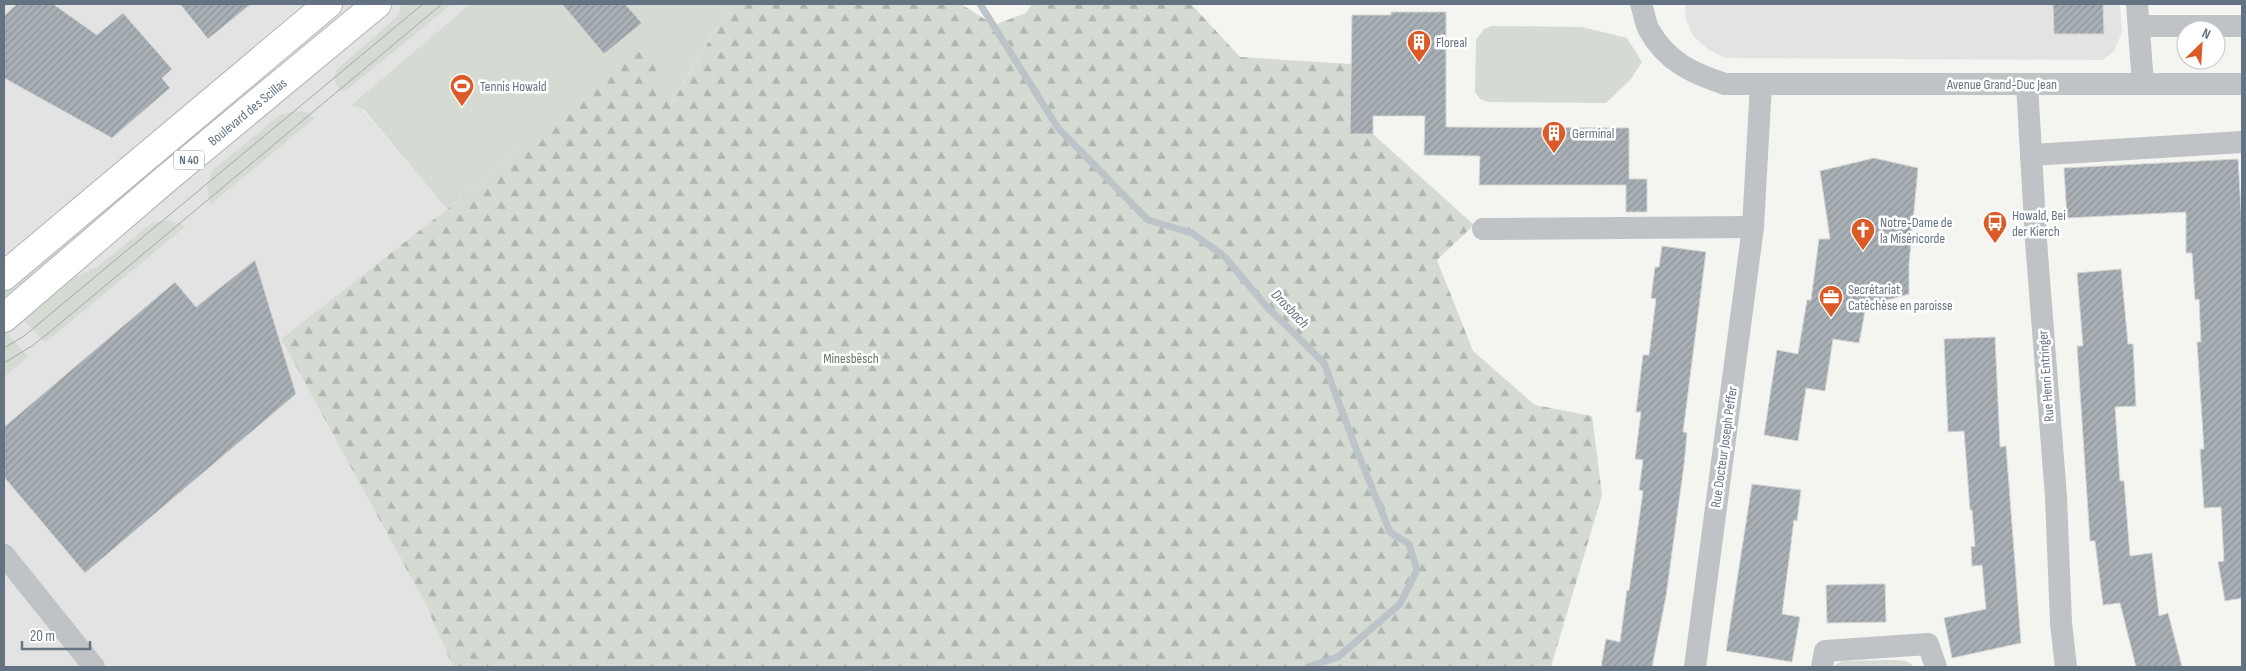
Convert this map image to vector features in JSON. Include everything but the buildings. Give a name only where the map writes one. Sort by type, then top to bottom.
[{"type":"main road","name":"N 40","points":[[4,276],[328,4]]},
{"type":"main road","name":"Boulevard des Scillas","points":[[4,318],[167,178],[377,4]]},
{"type":"street","name":"Avenue Grand-Duc Jean","points":[[1641,4],[1649,30],[1666,53],[1692,73],[1725,84],[2242,84]]},
{"type":"street","points":[[2137,4],[2143,84]]},
{"type":"street","points":[[2138,26],[2242,26]]},
{"type":"street","name":"Rue Docteur Joseph Peffer","points":[[1695,667],[1753,227],[1761,84]]},
{"type":"street","name":"Rue Henri Entringer","points":[[2027,84],[2056,497],[2061,623],[2066,667]]},
{"type":"street","points":[[2031,155],[2242,142]]},
{"type":"street","points":[[1483,229],[1753,227]]},
{"type":"street","points":[[4,555],[94,667]]},
{"type":"street","points":[[1822,667],[1825,651],[1928,644],[1936,667]]},
{"type":"shaded area","points":[[4,4],[470,4],[350,106],[362,109],[447,209],[281,339],[426,605],[453,667],[4,667]]},
{"type":"shaded area","points":[[1685,4],[2120,4],[2122,32],[2114,51],[2103,60],[1725,58],[1709,50],[1693,36],[1686,20]]},
{"type":"green space","points":[[402,4],[452,4],[344,92],[338,87],[336,82],[336,70],[397,17]]},
{"type":"green space","name":"Tennis Howald","points":[[470,4],[731,4],[669,107],[648,45],[447,209],[363,109],[350,106]]},
{"type":"green space","name":"Minesbësch","points":[[731,4],[961,4],[994,25],[1026,13],[1032,4],[1191,4],[1240,57],[1351,64],[1350,134],[1373,134],[1474,225],[1437,260],[1473,351],[1535,405],[1592,416],[1602,495],[1551,667],[453,667],[426,605],[281,339],[447,209],[648,44],[670,106]]},
{"type":"green space","points":[[1492,26],[1582,27],[1627,38],[1642,62],[1631,79],[1606,103],[1488,102],[1480,99],[1475,92],[1476,40],[1484,29]]},
{"type":"green space","points":[[296,111],[306,112],[315,118],[210,205],[207,187],[213,170],[281,114]]},
{"type":"green space","points":[[199,128],[204,131],[6,302],[4,291]]},
{"type":"green space","points":[[167,220],[186,226],[45,343],[21,317],[71,278],[98,266],[152,223]]},
{"type":"green space","points":[[4,332],[28,357],[4,377]]},
{"type":"green space","points":[[1842,661],[1906,661],[1915,667],[1832,667]]},
{"type":"waterway","name":"Drosbach","points":[[980,4],[1058,128],[1148,220],[1192,233],[1224,256],[1266,306],[1324,363],[1390,532],[1409,544],[1417,570],[1400,604],[1338,657],[1308,667]]},
{"type":"tram line","points":[[4,348],[24,336],[423,4]]},
{"type":"tram line","points":[[4,363],[32,346],[51,331],[442,4]]},
{"type":"place","name":"Floreal","points":[[1419,63]]},
{"type":"place","name":"Tennis Howald","points":[[462,107]]},
{"type":"place","name":"Germinal","points":[[1554,154]]},
{"type":"place","name":"Howald, Bei der Kierch","points":[[1995,244]]},
{"type":"place","name":"Notre-Dame de la Miséricorde","points":[[1863,251]]},
{"type":"place","name":"Secrétariat Catéchèse en paroisse","points":[[1831,318]]}]
